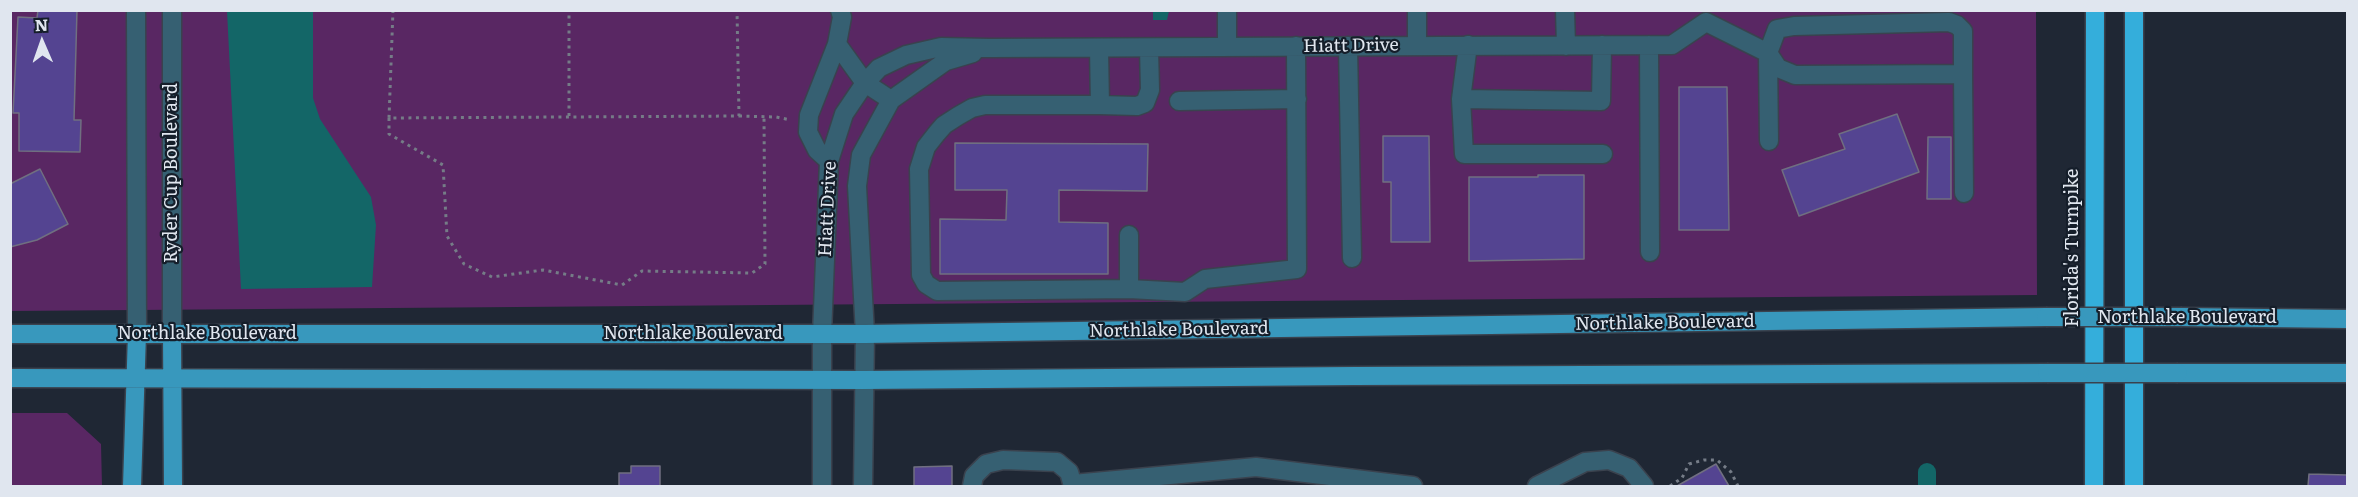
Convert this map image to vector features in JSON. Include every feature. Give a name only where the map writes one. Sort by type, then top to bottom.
[{"type":"highway","name":"Florida's Turnpike","points":[[2094,486],[2095,10]]},
{"type":"highway","points":[[2134,10],[2134,486]]},
{"type":"main road","name":"Northlake Boulevard","points":[[10,334],[865,334],[2046,318],[2182,317],[2348,320]]},
{"type":"main road","points":[[132,486],[137,334]]},
{"type":"main road","points":[[172,335],[173,486]]},
{"type":"main road","points":[[10,378],[863,380],[1378,375],[2348,373]]},
{"type":"street","name":"Ryder Cup Boulevard","points":[[136,10],[137,334]]},
{"type":"street","name":"Ryder Cup Boulevard","points":[[172,10],[172,335]]},
{"type":"street","points":[[829,161],[817,150],[808,132],[808,115],[837,44],[842,17],[840,10]]},
{"type":"street","points":[[1227,10],[1227,47]]},
{"type":"street","points":[[1417,10],[1417,45]]},
{"type":"street","points":[[1565,10],[1566,46]]},
{"type":"street","points":[[1706,16],[1768,53],[1778,68],[1795,75],[1963,74]]},
{"type":"street","name":"Hiatt Drive","points":[[822,486],[822,334],[829,161],[844,114],[865,82],[879,68],[906,55],[941,47],[1672,45],[1706,16]]},
{"type":"street","points":[[1769,141],[1768,53],[1777,29],[1794,26],[1949,22],[1958,25],[1963,31],[1964,193]]},
{"type":"street","points":[[837,44],[865,82],[891,100]]},
{"type":"street","points":[[1468,45],[1461,99],[1464,154],[1603,154]]},
{"type":"street","points":[[1461,99],[1601,101],[1602,45]]},
{"type":"street","points":[[1649,45],[1650,252]]},
{"type":"street","points":[[1149,48],[1150,90],[1144,103],[1137,106],[985,105],[972,108],[944,124],[926,147],[919,169],[921,275],[926,284],[937,291],[1185,292],[1205,279],[1297,269],[1296,46]]},
{"type":"street","points":[[1348,46],[1352,258]]},
{"type":"street","name":"Hiatt Drive","points":[[863,486],[865,334],[857,186],[861,155],[891,100],[946,61],[989,48]]},
{"type":"street","points":[[1099,48],[1100,105]]},
{"type":"street","points":[[1179,101],[1297,99]]},
{"type":"street","points":[[1129,236],[1129,290]]},
{"type":"street","points":[[972,486],[974,476],[986,464],[1002,460],[1057,462],[1069,472],[1073,485],[1256,467],[1413,486]]},
{"type":"street","points":[[1537,486],[1585,462],[1609,460],[1629,468],[1644,486]]},
{"type":"path","points":[[393,10],[389,135],[443,165],[447,236],[464,264],[492,277],[543,270],[621,285],[642,271],[752,273],[765,264],[764,116]]},
{"type":"path","points":[[569,10],[569,116]]},
{"type":"path","points":[[736,10],[739,116]]},
{"type":"path","points":[[389,117],[764,116],[808,125]]},
{"type":"path","points":[[1670,486],[1683,478],[1689,464],[1704,460],[1717,460],[1731,472],[1738,486]]},
{"type":"shaded area","points":[[10,11],[2036,11],[2037,295],[11,311]]},
{"type":"shaded area","points":[[227,11],[313,11],[313,98],[320,119],[371,197],[376,225],[372,287],[241,289]]},
{"type":"shaded area","points":[[1153,11],[1169,11],[1167,20],[1153,20]]},
{"type":"shaded area","points":[[11,413],[67,413],[101,444],[102,486],[11,486]]},
{"type":"building","points":[[38,10],[77,10],[74,120],[81,120],[80,152],[19,151],[19,113],[13,113],[18,17],[37,18]]},
{"type":"building","points":[[1679,87],[1727,87],[1729,230],[1679,230]]},
{"type":"building","points":[[1897,114],[1919,172],[1799,216],[1782,170],[1845,149],[1839,134]]},
{"type":"building","points":[[1383,136],[1429,136],[1430,242],[1391,242],[1391,182],[1383,182]]},
{"type":"building","points":[[1928,137],[1951,137],[1951,199],[1927,199]]},
{"type":"building","points":[[955,143],[1148,144],[1147,191],[1059,190],[1059,222],[1108,223],[1108,274],[940,274],[940,219],[1006,220],[1007,190],[955,190]]},
{"type":"building","points":[[40,169],[68,224],[37,240],[10,247],[10,184]]},
{"type":"building","points":[[1538,175],[1584,175],[1584,259],[1469,261],[1469,177],[1538,177]]},
{"type":"building","points":[[1716,464],[1729,486],[1677,486]]},
{"type":"building","points":[[631,466],[660,466],[660,486],[619,486],[619,473],[631,473]]},
{"type":"building","points":[[952,466],[952,486],[914,486],[914,467]]},
{"type":"building","points":[[2309,474],[2347,475],[2347,486],[2308,486]]},
{"type":"waterway","points":[[1927,472],[1927,486]]}]
